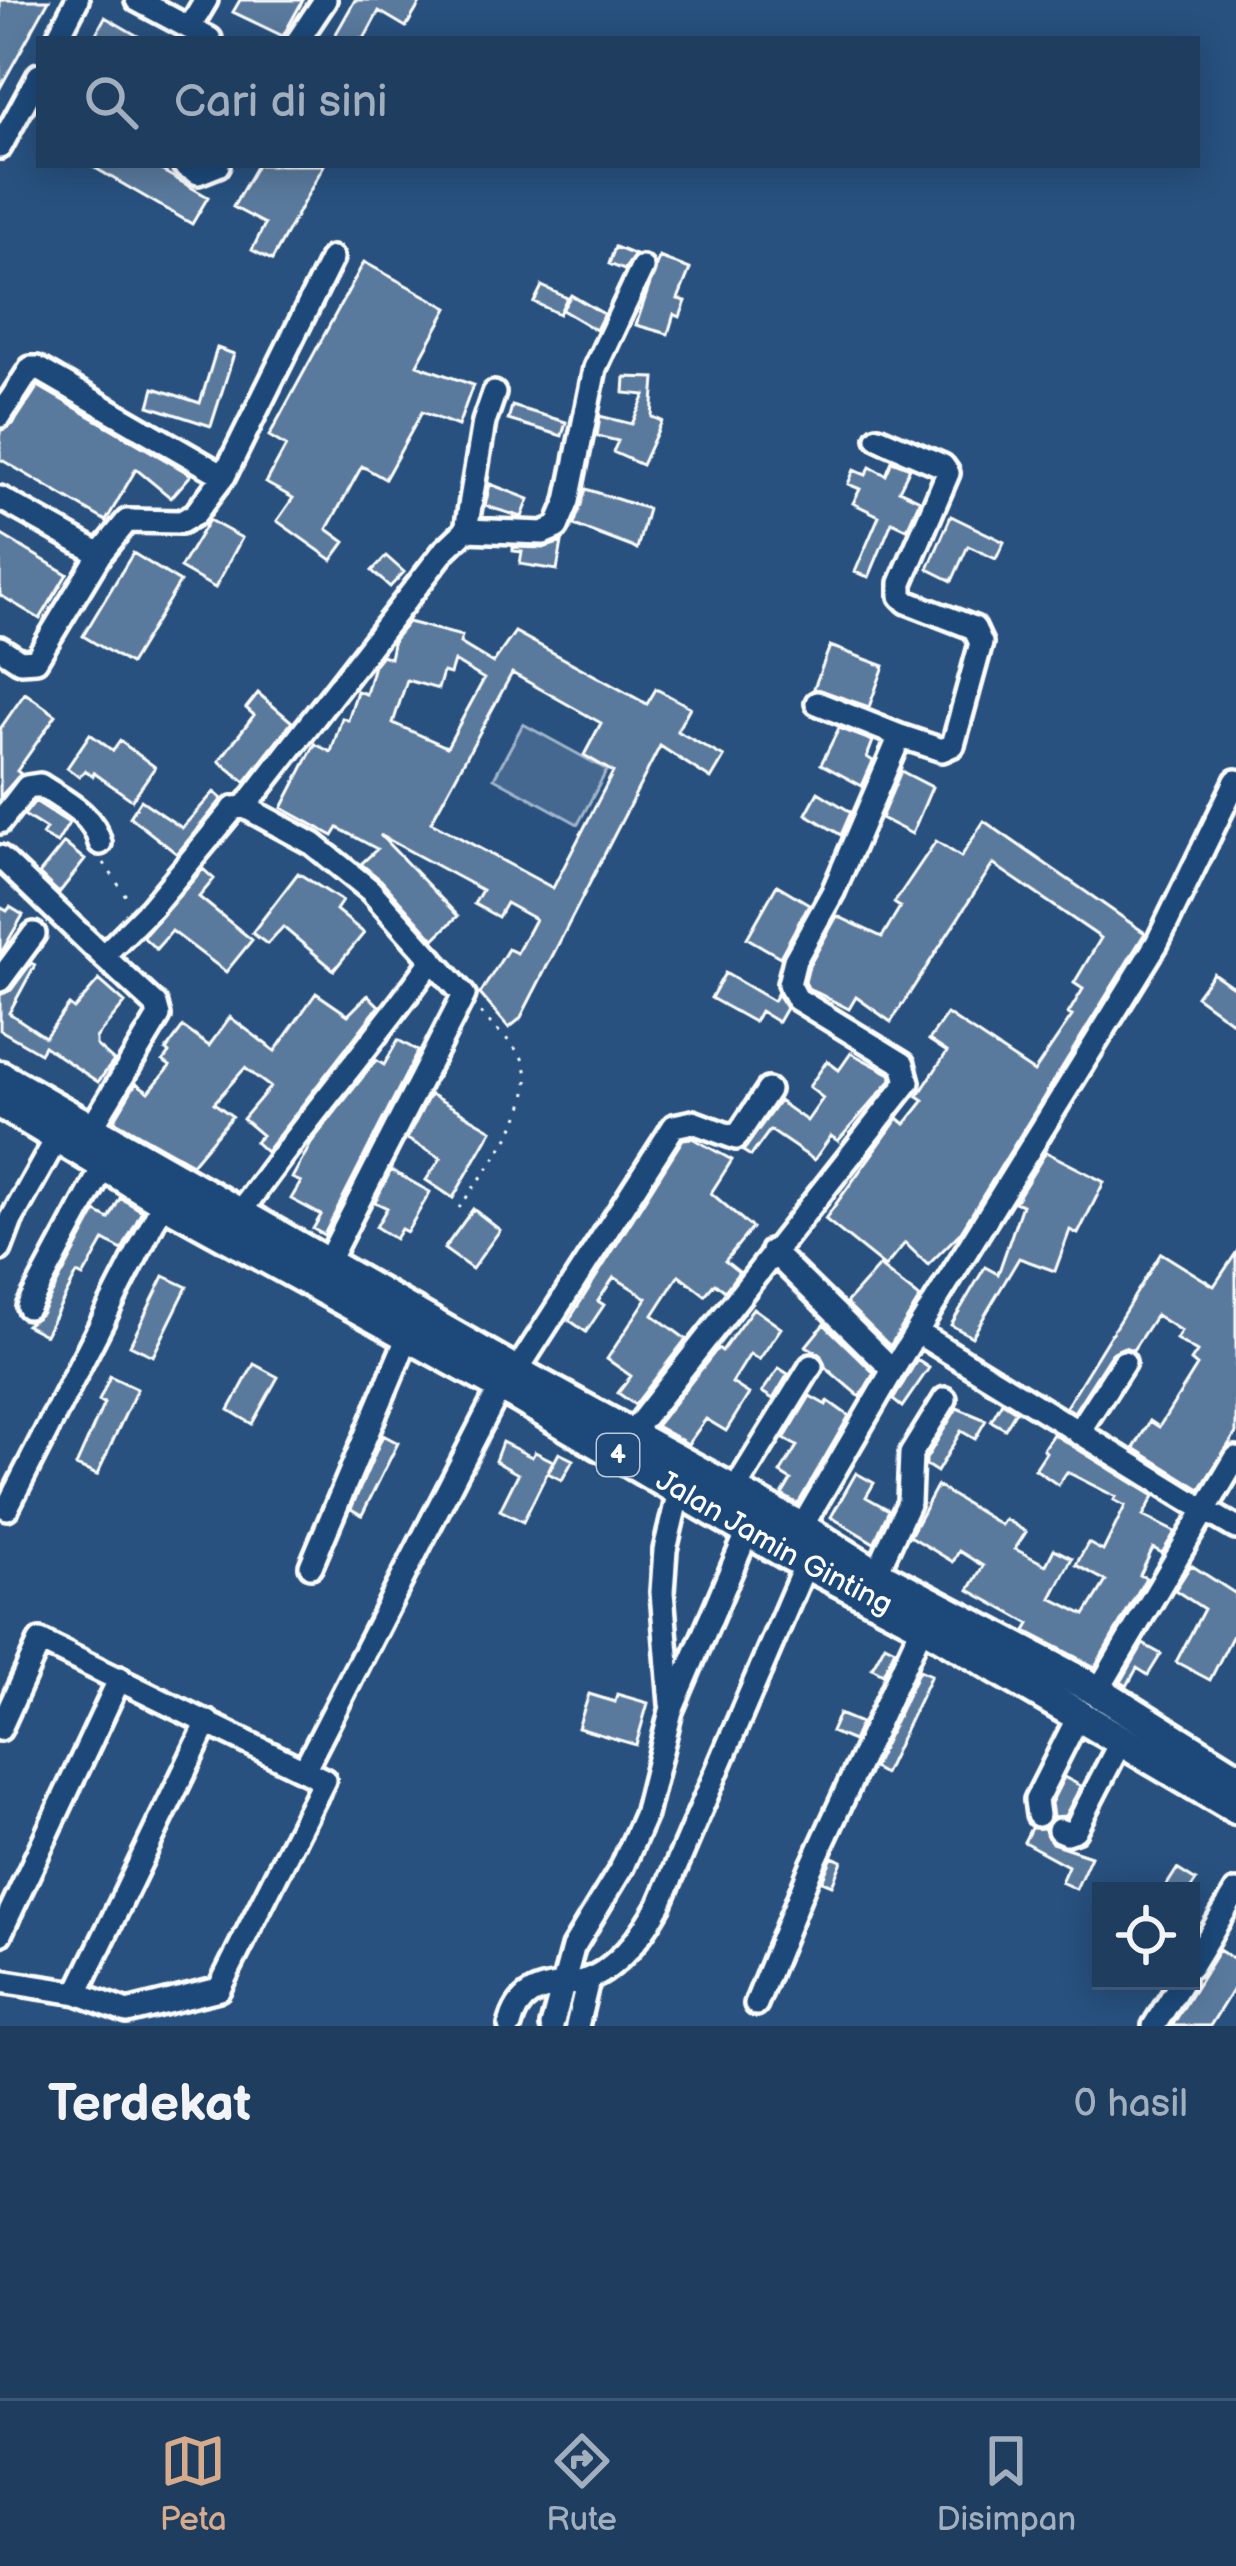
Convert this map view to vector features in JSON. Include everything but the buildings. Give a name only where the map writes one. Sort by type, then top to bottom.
[{"type":"highway","name":"Jalan Jamin Ginting","points":[[0,1076],[327,1263],[748,1531],[923,1624],[1236,1778]]},
{"type":"highway","name":"Jalan Jamin Ginting","points":[[0,1102],[164,1201],[408,1336],[631,1434],[802,1528],[1089,1702],[1122,1739],[1236,1808]]},
{"type":"street","points":[[59,36],[77,0]]},
{"type":"street","points":[[137,0],[205,36]]},
{"type":"street","points":[[190,27],[206,0]]},
{"type":"street","points":[[301,36],[325,0]]},
{"type":"street","points":[[0,147],[36,83]]},
{"type":"street","points":[[0,649],[20,661],[35,660],[100,554],[127,521],[170,523],[195,514],[224,476],[332,258]]},
{"type":"street","points":[[466,530],[543,533],[557,527],[568,500],[595,368],[642,268]]},
{"type":"street","points":[[0,416],[31,368],[37,368],[224,476]]},
{"type":"street","points":[[245,807],[444,551],[466,530],[484,422],[494,393]]},
{"type":"street","points":[[817,704],[942,750],[953,745],[982,639],[974,628],[901,596],[901,584],[948,473],[943,466],[878,438]]},
{"type":"street","points":[[0,498],[100,554]]},
{"type":"street","points":[[631,1434],[908,1082],[903,1064],[796,999],[789,977],[833,892],[900,736]]},
{"type":"street","points":[[802,1528],[893,1370],[1156,943],[1236,781]]},
{"type":"street","points":[[0,822],[27,787],[40,785],[84,814],[96,828],[100,843]]},
{"type":"street","points":[[104,956],[151,908],[234,808],[245,807],[313,844],[356,878],[464,995],[327,1263]]},
{"type":"street","points":[[0,857],[156,1004],[159,1016],[92,1126]]},
{"type":"street","points":[[0,980],[34,934]]},
{"type":"street","points":[[240,1213],[433,959]]},
{"type":"street","points":[[304,1770],[508,1379],[674,1126],[693,1122],[736,1138],[768,1090]]},
{"type":"street","points":[[0,1249],[28,1184],[58,1136]]},
{"type":"street","points":[[28,1307],[105,1164]]},
{"type":"street","points":[[7,1508],[164,1201]]},
{"type":"street","points":[[772,1251],[893,1370]]},
{"type":"street","points":[[918,1333],[1236,1528]]},
{"type":"street","points":[[310,1566],[408,1336]]},
{"type":"street","points":[[1078,1433],[1124,1362]]},
{"type":"street","points":[[734,1491],[811,1366]]},
{"type":"street","points":[[877,1574],[909,1502],[911,1454],[945,1399]]},
{"type":"street","points":[[1038,1815],[1036,1800],[1089,1702],[1236,1458]]},
{"type":"street","points":[[671,1711],[662,1592],[665,1550],[679,1491]]},
{"type":"street","points":[[552,2026],[573,1948],[622,1867],[645,1815],[671,1711],[748,1531]]},
{"type":"street","points":[[510,2026],[521,2000],[531,1992],[588,1980],[640,1938],[660,1904],[806,1563]]},
{"type":"street","points":[[756,2003],[810,1870],[923,1624]]},
{"type":"street","points":[[0,1729],[40,1641],[324,1780],[219,1989],[127,2012],[77,1993],[0,1981]]},
{"type":"street","points":[[0,1934],[120,1678]]},
{"type":"street","points":[[77,1993],[208,1722]]},
{"type":"street","points":[[1059,1830],[1075,1831],[1122,1739]]},
{"type":"street","points":[[1200,1951],[1236,1892]]},
{"type":"street","points":[[577,2026],[588,1980]]},
{"type":"street","points":[[1154,2026],[1176,1990]]},
{"type":"path","points":[[100,843],[105,867],[123,896],[151,908]]},
{"type":"path","points":[[459,1208],[517,1121],[527,1092],[524,1061],[464,995]]},
{"type":"shaded area","points":[[523,724],[607,770],[578,824],[494,778]]}]
